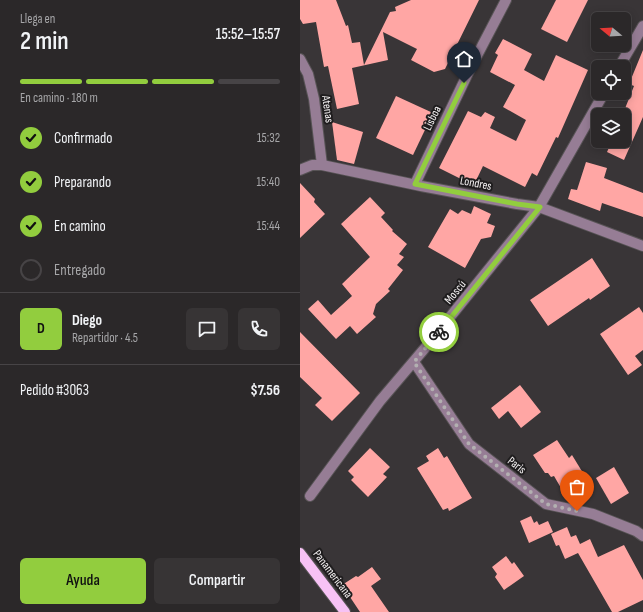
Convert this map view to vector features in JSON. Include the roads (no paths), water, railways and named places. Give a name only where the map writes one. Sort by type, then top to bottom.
[{"type":"main road","name":"Panamericana","points":[[300,553],[345,612]]},
{"type":"street","name":"Lisboa","points":[[415,184],[470,69],[506,0]]},
{"type":"street","points":[[623,60],[643,26]]},
{"type":"street","name":"Atenas","points":[[300,59],[308,74],[314,99],[322,165]]},
{"type":"street","name":"Moscú","points":[[310,496],[380,401],[414,362],[540,207],[600,100]]},
{"type":"street","name":"Londres","points":[[300,170],[312,165],[322,165],[517,204],[540,207],[643,246]]},
{"type":"street","name":"Paris","points":[[414,362],[469,444],[546,504],[593,514],[636,531],[643,536]]}]
